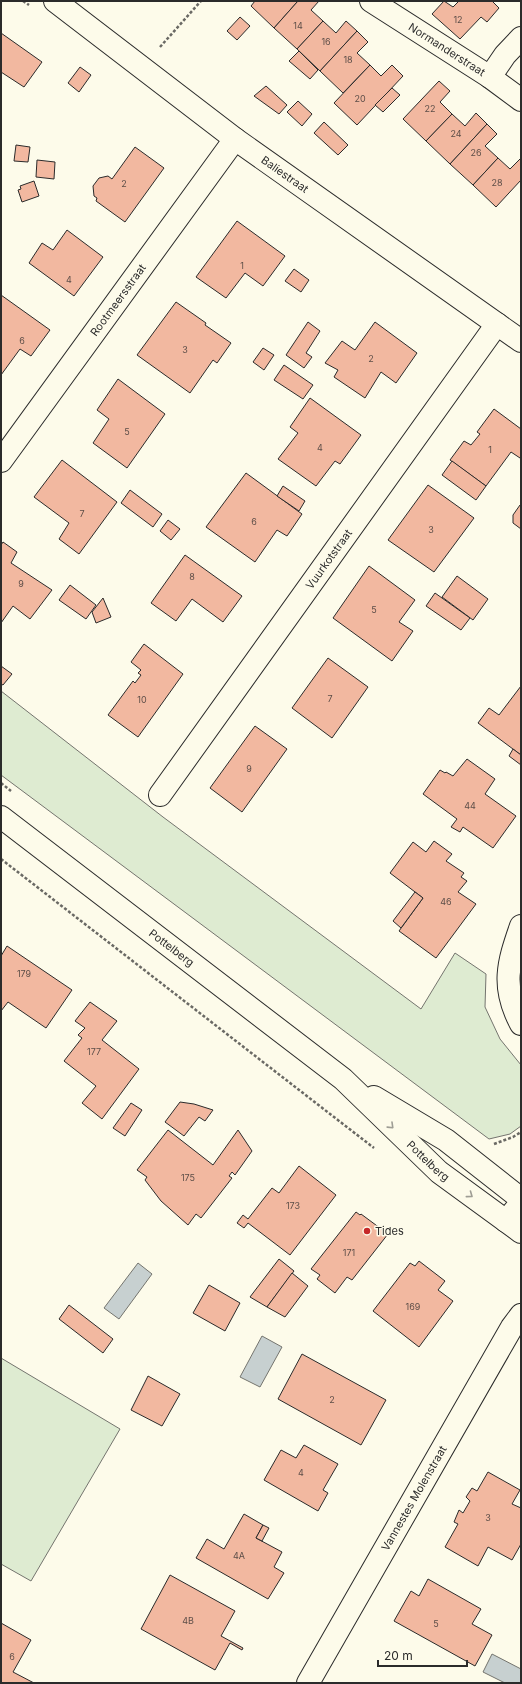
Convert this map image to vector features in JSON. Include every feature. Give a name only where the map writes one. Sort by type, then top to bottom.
[{"type":"street","name":"Baliestraat","points":[[55,1],[235,139],[521,341]]},
{"type":"street","name":"Normanderstraat","points":[[371,1],[490,77],[521,100]]},
{"type":"street","points":[[490,77],[505,55],[521,38]]},
{"type":"street","name":"Rootmeersstraat","points":[[1,461],[235,139]]},
{"type":"street","name":"Vuurkotstraat","points":[[160,795],[497,324]]},
{"type":"street","name":"Pottelberg","points":[[1,817],[343,1079],[439,1172],[514,1227]]},
{"type":"street","points":[[521,926],[511,955],[508,994],[521,1024]]},
{"type":"street","name":"Pottelberg","points":[[343,1079],[446,1140],[521,1199]]},
{"type":"street","points":[[514,1227],[521,1203]]},
{"type":"street","name":"Vannestes Molenstraat","points":[[308,1683],[512,1327],[521,1315]]},
{"type":"path","points":[[158,51],[201,1]]},
{"type":"path","points":[[1,859],[376,1150]]},
{"type":"path","points":[[492,1144],[500,1143],[521,1132]]},
{"type":"green space","points":[[1,691],[163,817],[421,1009],[455,953],[486,974],[485,1007],[500,1039],[521,1065],[521,1126],[510,1134],[489,1139],[1,775]]},
{"type":"green space","points":[[1,1358],[120,1429],[31,1581],[1,1564]]},
{"type":"shaded area","points":[[138,1263],[152,1274],[119,1319],[104,1308]]},
{"type":"shaded area","points":[[262,1336],[282,1347],[260,1387],[240,1377]]},
{"type":"shaded area","points":[[492,1654],[521,1669],[521,1683],[505,1683],[483,1672]]},
{"type":"building","points":[[255,1],[298,1],[274,28],[251,6]]},
{"type":"building","points":[[298,1],[319,1],[311,10],[323,21],[297,49],[274,28]]},
{"type":"building","points":[[444,1],[453,7],[459,1],[492,1],[499,8],[487,22],[481,17],[460,39],[432,14]]},
{"type":"building","points":[[240,17],[250,26],[237,40],[227,31]]},
{"type":"building","points":[[323,21],[336,33],[346,21],[357,31],[320,71],[297,49]]},
{"type":"building","points":[[357,31],[368,42],[357,53],[370,65],[343,93],[320,71]]},
{"type":"building","points":[[1,33],[42,62],[24,87],[1,72]]},
{"type":"building","points":[[299,51],[318,70],[310,79],[289,61]]},
{"type":"building","points":[[370,65],[381,76],[392,65],[403,76],[357,125],[334,103]]},
{"type":"building","points":[[80,67],[91,75],[79,92],[68,83]]},
{"type":"building","points":[[439,81],[450,91],[440,102],[452,114],[426,141],[403,119]]},
{"type":"building","points":[[266,86],[287,105],[279,114],[254,96]]},
{"type":"building","points":[[392,88],[400,95],[383,112],[375,105]]},
{"type":"building","points":[[298,101],[312,114],[302,126],[287,112]]},
{"type":"building","points":[[476,113],[487,124],[450,164],[426,141],[452,114],[465,126]]},
{"type":"building","points":[[324,122],[348,145],[338,155],[314,133]]},
{"type":"building","points":[[487,124],[497,134],[485,146],[498,158],[473,185],[450,164]]},
{"type":"building","points":[[16,145],[30,147],[28,162],[14,161]]},
{"type":"building","points":[[135,147],[164,168],[125,222],[96,201],[97,198],[94,196],[93,186],[99,178],[108,176],[112,179]]},
{"type":"building","points":[[498,158],[510,169],[521,158],[521,180],[496,207],[473,185]]},
{"type":"building","points":[[37,160],[55,162],[54,179],[36,177]]},
{"type":"building","points":[[34,181],[39,196],[22,202],[18,190],[21,189],[20,186]]},
{"type":"building","points":[[237,221],[285,256],[263,286],[245,273],[226,298],[196,277]]},
{"type":"building","points":[[67,230],[103,257],[74,296],[29,263],[42,243],[53,250]]},
{"type":"building","points":[[294,269],[309,280],[301,292],[285,281]]},
{"type":"building","points":[[1,295],[50,330],[31,356],[20,349],[1,375]]},
{"type":"building","points":[[176,302],[231,343],[217,363],[213,360],[190,393],[137,355]]},
{"type":"building","points":[[308,322],[320,331],[306,353],[312,357],[304,368],[286,355]]},
{"type":"building","points":[[375,322],[417,353],[396,383],[381,372],[365,398],[334,377],[338,370],[325,363],[342,341],[355,350]]},
{"type":"building","points":[[263,348],[274,355],[264,370],[253,362]]},
{"type":"building","points":[[284,365],[313,385],[303,399],[274,380]]},
{"type":"building","points":[[118,379],[165,414],[127,468],[93,443],[109,419],[97,410]]},
{"type":"building","points":[[310,398],[361,435],[340,464],[335,461],[316,486],[278,459],[298,433],[290,427]]},
{"type":"building","points":[[494,409],[521,429],[521,456],[520,458],[511,452],[486,486],[450,460],[464,441],[471,445],[480,434],[477,432]]},
{"type":"building","points":[[62,460],[117,502],[79,554],[59,539],[69,523],[34,497]]},
{"type":"building","points":[[452,461],[486,486],[476,500],[442,475]]},
{"type":"building","points":[[246,473],[302,514],[287,536],[277,530],[255,562],[206,527]]},
{"type":"building","points":[[428,485],[474,518],[434,572],[388,540]]},
{"type":"building","points":[[283,486],[305,501],[299,511],[277,496]]},
{"type":"building","points":[[130,490],[162,514],[153,527],[121,503]]},
{"type":"building","points":[[520,505],[521,529],[513,523],[513,515]]},
{"type":"building","points":[[168,520],[180,529],[171,540],[160,531]]},
{"type":"building","points":[[3,542],[17,552],[11,563],[52,590],[30,619],[13,606],[1,623],[1,545]]},
{"type":"building","points":[[185,555],[242,596],[223,622],[192,599],[176,621],[151,603]]},
{"type":"building","points":[[369,566],[415,600],[399,622],[413,631],[392,661],[333,618]]},
{"type":"building","points":[[457,576],[488,599],[473,620],[442,597]]},
{"type":"building","points":[[70,585],[96,605],[86,619],[59,600]]},
{"type":"building","points":[[435,593],[470,618],[461,630],[426,606]]},
{"type":"building","points":[[103,598],[111,617],[96,623],[92,612]]},
{"type":"building","points":[[144,644],[183,674],[138,737],[108,715],[133,681],[135,683],[141,675],[138,673],[141,670],[131,662]]},
{"type":"building","points":[[328,658],[368,687],[332,738],[292,708]]},
{"type":"building","points":[[1,666],[12,674],[3,685],[1,684]]},
{"type":"building","points":[[521,686],[521,755],[478,723],[489,708],[499,715]]},
{"type":"building","points":[[255,726],[287,749],[242,812],[210,788]]},
{"type":"building","points":[[513,749],[521,755],[521,765],[509,756]]},
{"type":"building","points":[[467,759],[495,779],[485,794],[516,816],[493,848],[463,827],[460,832],[451,827],[457,819],[423,794],[440,770],[453,776]]},
{"type":"building","points":[[434,841],[452,854],[446,861],[464,873],[461,877],[467,881],[458,892],[476,904],[436,958],[399,931],[423,898],[390,873],[413,842],[426,852]]},
{"type":"building","points":[[415,892],[423,898],[401,928],[393,921]]},
{"type":"building","points":[[7,946],[72,990],[46,1028],[8,1002],[1,1011],[1,956]]},
{"type":"building","points":[[90,1002],[117,1021],[102,1040],[139,1069],[102,1119],[82,1103],[96,1086],[64,1061],[82,1038],[78,1035],[85,1028],[75,1021]]},
{"type":"building","points":[[180,1102],[194,1104],[213,1110],[205,1121],[199,1117],[184,1136],[165,1122]]},
{"type":"building","points":[[131,1103],[142,1110],[125,1136],[113,1128]]},
{"type":"building","points":[[168,1130],[213,1165],[238,1130],[252,1151],[235,1175],[232,1172],[229,1176],[232,1178],[201,1218],[196,1214],[188,1225],[161,1201],[145,1180],[147,1177],[137,1170]]},
{"type":"building","points":[[299,1166],[336,1195],[290,1255],[248,1223],[244,1228],[237,1223],[243,1215],[248,1219],[272,1188],[279,1193]]},
{"type":"building","points":[[356,1212],[388,1234],[352,1280],[347,1277],[335,1293],[317,1279],[320,1275],[311,1269]]},
{"type":"building","points":[[279,1259],[294,1271],[267,1307],[250,1297]]},
{"type":"building","points":[[419,1261],[445,1281],[438,1290],[453,1301],[419,1347],[373,1311],[410,1263],[415,1266]]},
{"type":"building","points":[[292,1273],[308,1286],[285,1317],[267,1307]]},
{"type":"building","points":[[209,1285],[240,1303],[225,1331],[193,1313]]},
{"type":"building","points":[[69,1305],[113,1339],[103,1353],[59,1319]]},
{"type":"building","points":[[302,1354],[386,1400],[361,1445],[278,1399]]},
{"type":"building","points":[[148,1376],[180,1394],[162,1426],[131,1410]]},
{"type":"building","points":[[304,1445],[338,1464],[323,1490],[328,1493],[318,1511],[264,1480],[281,1450],[296,1458]]},
{"type":"building","points":[[488,1472],[520,1490],[512,1504],[521,1508],[521,1544],[512,1560],[488,1547],[478,1566],[445,1547],[458,1524],[454,1522],[459,1510],[463,1513],[470,1501],[466,1497],[472,1488],[477,1491]]},
{"type":"building","points":[[244,1514],[263,1525],[256,1538],[282,1552],[274,1567],[284,1573],[268,1599],[196,1558],[207,1539],[224,1549]]},
{"type":"building","points":[[263,1525],[269,1528],[262,1541],[256,1538]]},
{"type":"building","points":[[170,1575],[235,1611],[221,1636],[243,1648],[242,1650],[230,1643],[215,1670],[141,1629]]},
{"type":"building","points":[[428,1579],[481,1609],[472,1624],[492,1635],[475,1666],[394,1621],[411,1591],[419,1596]]},
{"type":"building","points":[[1,1623],[31,1640],[13,1672],[34,1683],[1,1683]]},
{"type":"place","name":"Tides","points":[[367,1231]]}]
